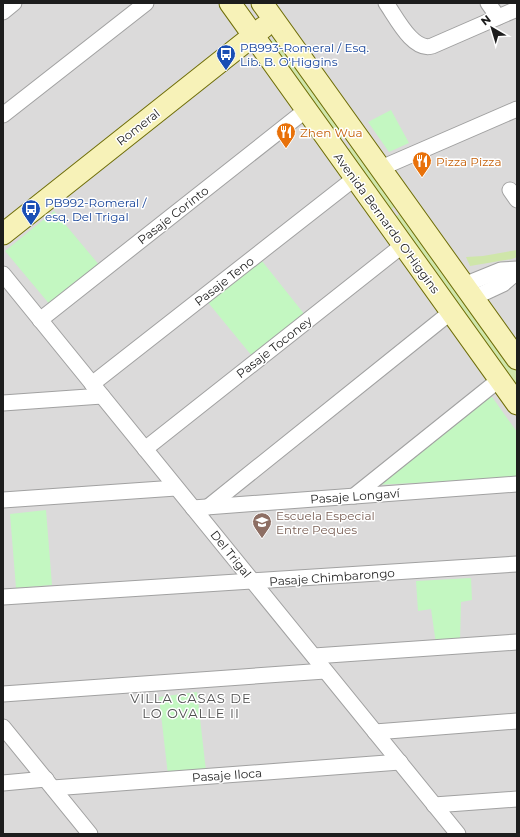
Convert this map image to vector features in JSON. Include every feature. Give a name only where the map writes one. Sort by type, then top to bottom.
[{"type":"main road","name":"Avenida Bernardo O'Higgins","points":[[230,3],[517,404]]},
{"type":"main road","name":"Romeral","points":[[3,234],[253,36],[268,11]]},
{"type":"main road","points":[[268,11],[517,359]]},
{"type":"main road","points":[[333,147],[350,141],[362,142]]},
{"type":"main road","points":[[383,216],[396,212],[405,203]]},
{"type":"street","points":[[3,12],[14,3]]},
{"type":"street","points":[[3,115],[146,3]]},
{"type":"street","points":[[386,3],[412,39],[421,46],[432,46],[517,9]]},
{"type":"street","points":[[488,3],[498,17]]},
{"type":"street","points":[[380,168],[517,109]]},
{"type":"street","name":"Pasaje Corinto","points":[[40,320],[306,110]]},
{"type":"street","name":"Pasaje Teno","points":[[92,384],[355,178]]},
{"type":"street","name":"Pasaje Toconey","points":[[145,449],[403,245]]},
{"type":"street","points":[[469,291],[503,284],[517,271]]},
{"type":"street","name":"Del Trigal","points":[[3,274],[176,488],[200,507],[252,581],[458,834]]},
{"type":"street","points":[[200,507],[451,312]]},
{"type":"street","points":[[354,496],[500,380]]},
{"type":"street","points":[[3,403],[102,396]]},
{"type":"street","name":"Pasaje Longaví","points":[[200,507],[517,484]]},
{"type":"street","points":[[3,500],[176,488]]},
{"type":"street","name":"Pasaje Chimbarongo","points":[[3,597],[252,581],[273,581],[517,564]]},
{"type":"street","points":[[314,656],[517,642]]},
{"type":"street","points":[[3,694],[325,671]]},
{"type":"street","points":[[375,732],[517,721]]},
{"type":"street","points":[[3,727],[90,834]]},
{"type":"street","name":"Pasaje Iloca","points":[[3,783],[50,784],[400,762]]},
{"type":"street","points":[[434,805],[517,799]]},
{"type":"shaded area","points":[[3,3],[517,3],[517,834],[3,834]]},
{"type":"green space","points":[[278,37],[351,135],[337,140],[267,44]]},
{"type":"green space","points":[[391,110],[409,143],[389,152],[368,122]]},
{"type":"green space","points":[[355,144],[397,205],[391,209],[385,207],[344,152]]},
{"type":"green space","points":[[54,211],[100,266],[51,306],[5,251]]},
{"type":"green space","points":[[403,212],[517,368],[517,386],[393,218]]},
{"type":"green space","points":[[517,250],[517,257],[512,259],[470,266],[466,257],[483,256]]},
{"type":"green space","points":[[258,256],[305,315],[252,356],[206,300]]},
{"type":"green space","points":[[490,394],[517,432],[517,478],[374,485]]},
{"type":"green space","points":[[46,510],[52,585],[16,588],[10,514]]},
{"type":"green space","points":[[471,578],[472,600],[461,602],[460,643],[436,644],[431,609],[418,611],[416,581]]},
{"type":"green space","points":[[197,692],[206,771],[168,775],[159,697]]},
{"type":"place","name":"PB993-Romeral / Esq. Lib. B. O'Higgins","points":[[226,71]]},
{"type":"place","name":"Zhen Wua","points":[[286,149]]},
{"type":"place","name":"Pizza Pizza","points":[[422,178]]},
{"type":"place","name":"PB992-Romeral / esq. Del Trigal","points":[[31,226]]},
{"type":"place","name":"Escuela Especial Entre Peques","points":[[262,539]]},
{"type":"district","name":"VILLA CASAS DE LO OVALLE II","points":[[191,706]]}]
